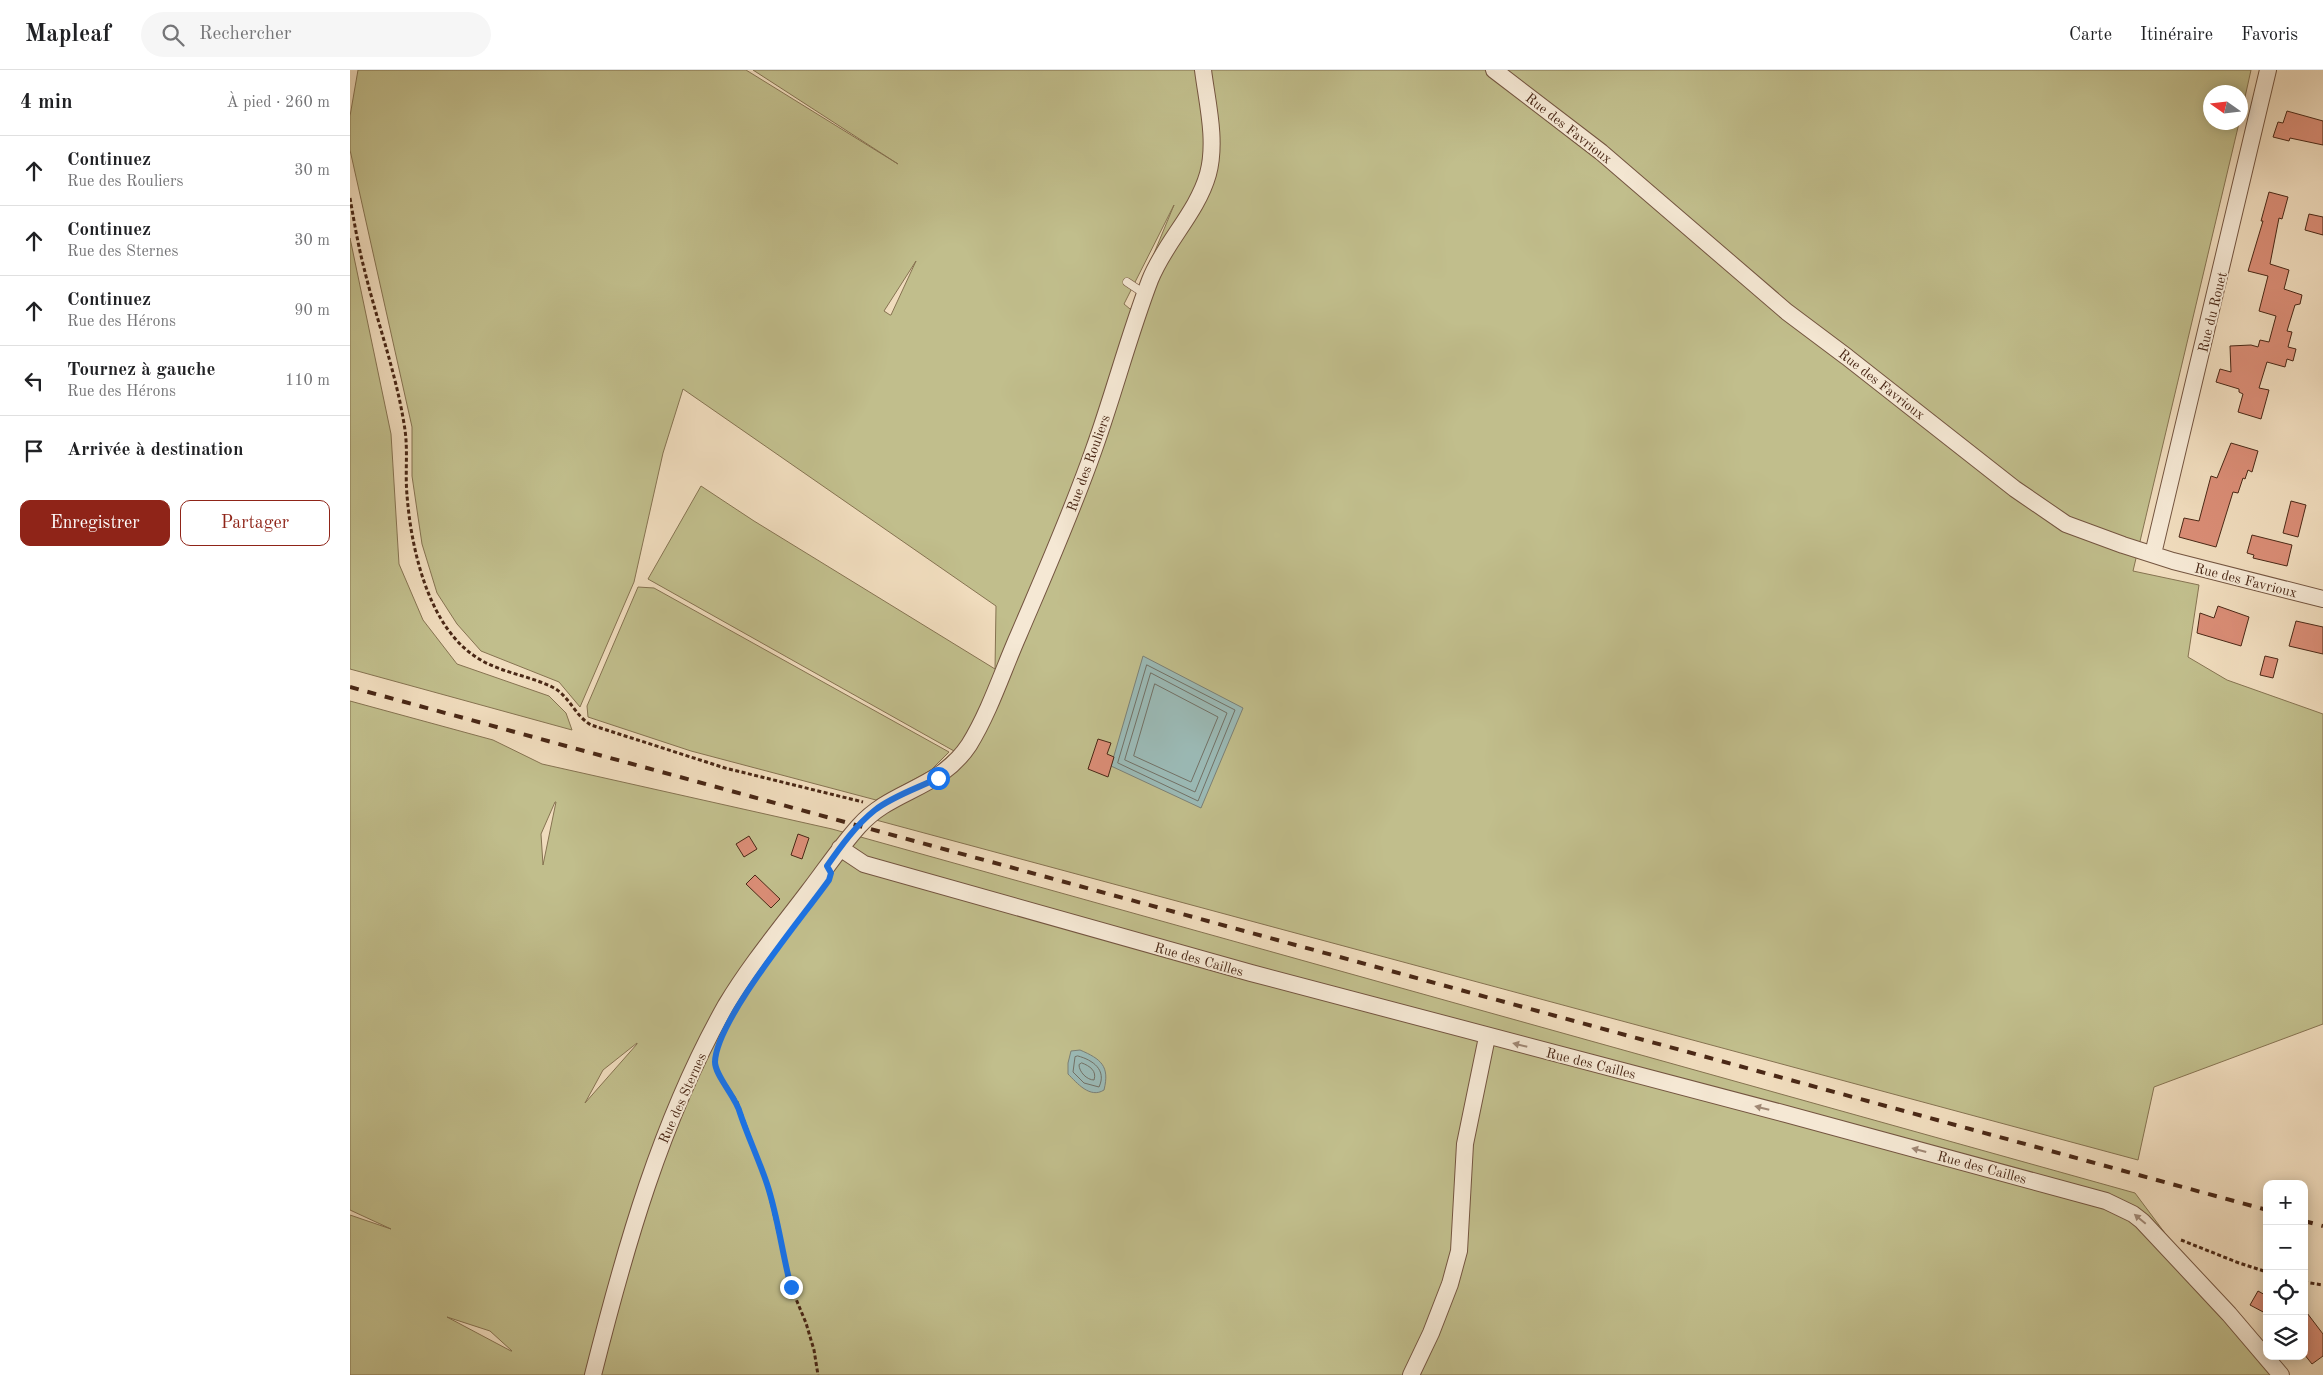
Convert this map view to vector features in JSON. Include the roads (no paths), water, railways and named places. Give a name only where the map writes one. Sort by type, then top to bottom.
[{"type":"street","name":"Rue des Rouliers","points":[[877,808],[938,778],[958,760],[978,728],[1064,528],[1094,451],[1145,294],[1169,242],[1200,193],[1208,172],[1210,129],[1203,70]]},
{"type":"street","name":"Rue des Favrioux","points":[[1494,70],[1601,152],[1787,312],[2015,489],[2066,524],[2153,554],[2323,599]]},
{"type":"street","name":"Rue du Rouet","points":[[2153,554],[2268,70]]},
{"type":"street","name":"Rue des Sternes","points":[[593,1375],[620,1268],[640,1202],[662,1144],[702,1053],[727,1005],[755,961],[840,848],[865,818],[877,808]]},
{"type":"street","name":"Rue des Cailles","points":[[840,848],[864,864],[1261,976],[2081,1193],[2133,1214],[2177,1247],[2281,1375]]},
{"type":"street","points":[[1411,1375],[1431,1333],[1450,1284],[1459,1251],[1465,1144],[1487,1037]]},
{"type":"lane","points":[[1127,282],[1145,294]]},
{"type":"water","points":[[1143,656],[1243,708],[1201,808],[1111,766]]},
{"type":"water","points":[[1080,1050],[1098,1060],[1105,1069],[1106,1082],[1104,1090],[1094,1093],[1084,1089],[1068,1074],[1071,1051]]},
{"type":"railway","points":[[350,687],[2263,1209]]},
{"type":"railway","points":[[2308,1222],[2323,1226]]}]
